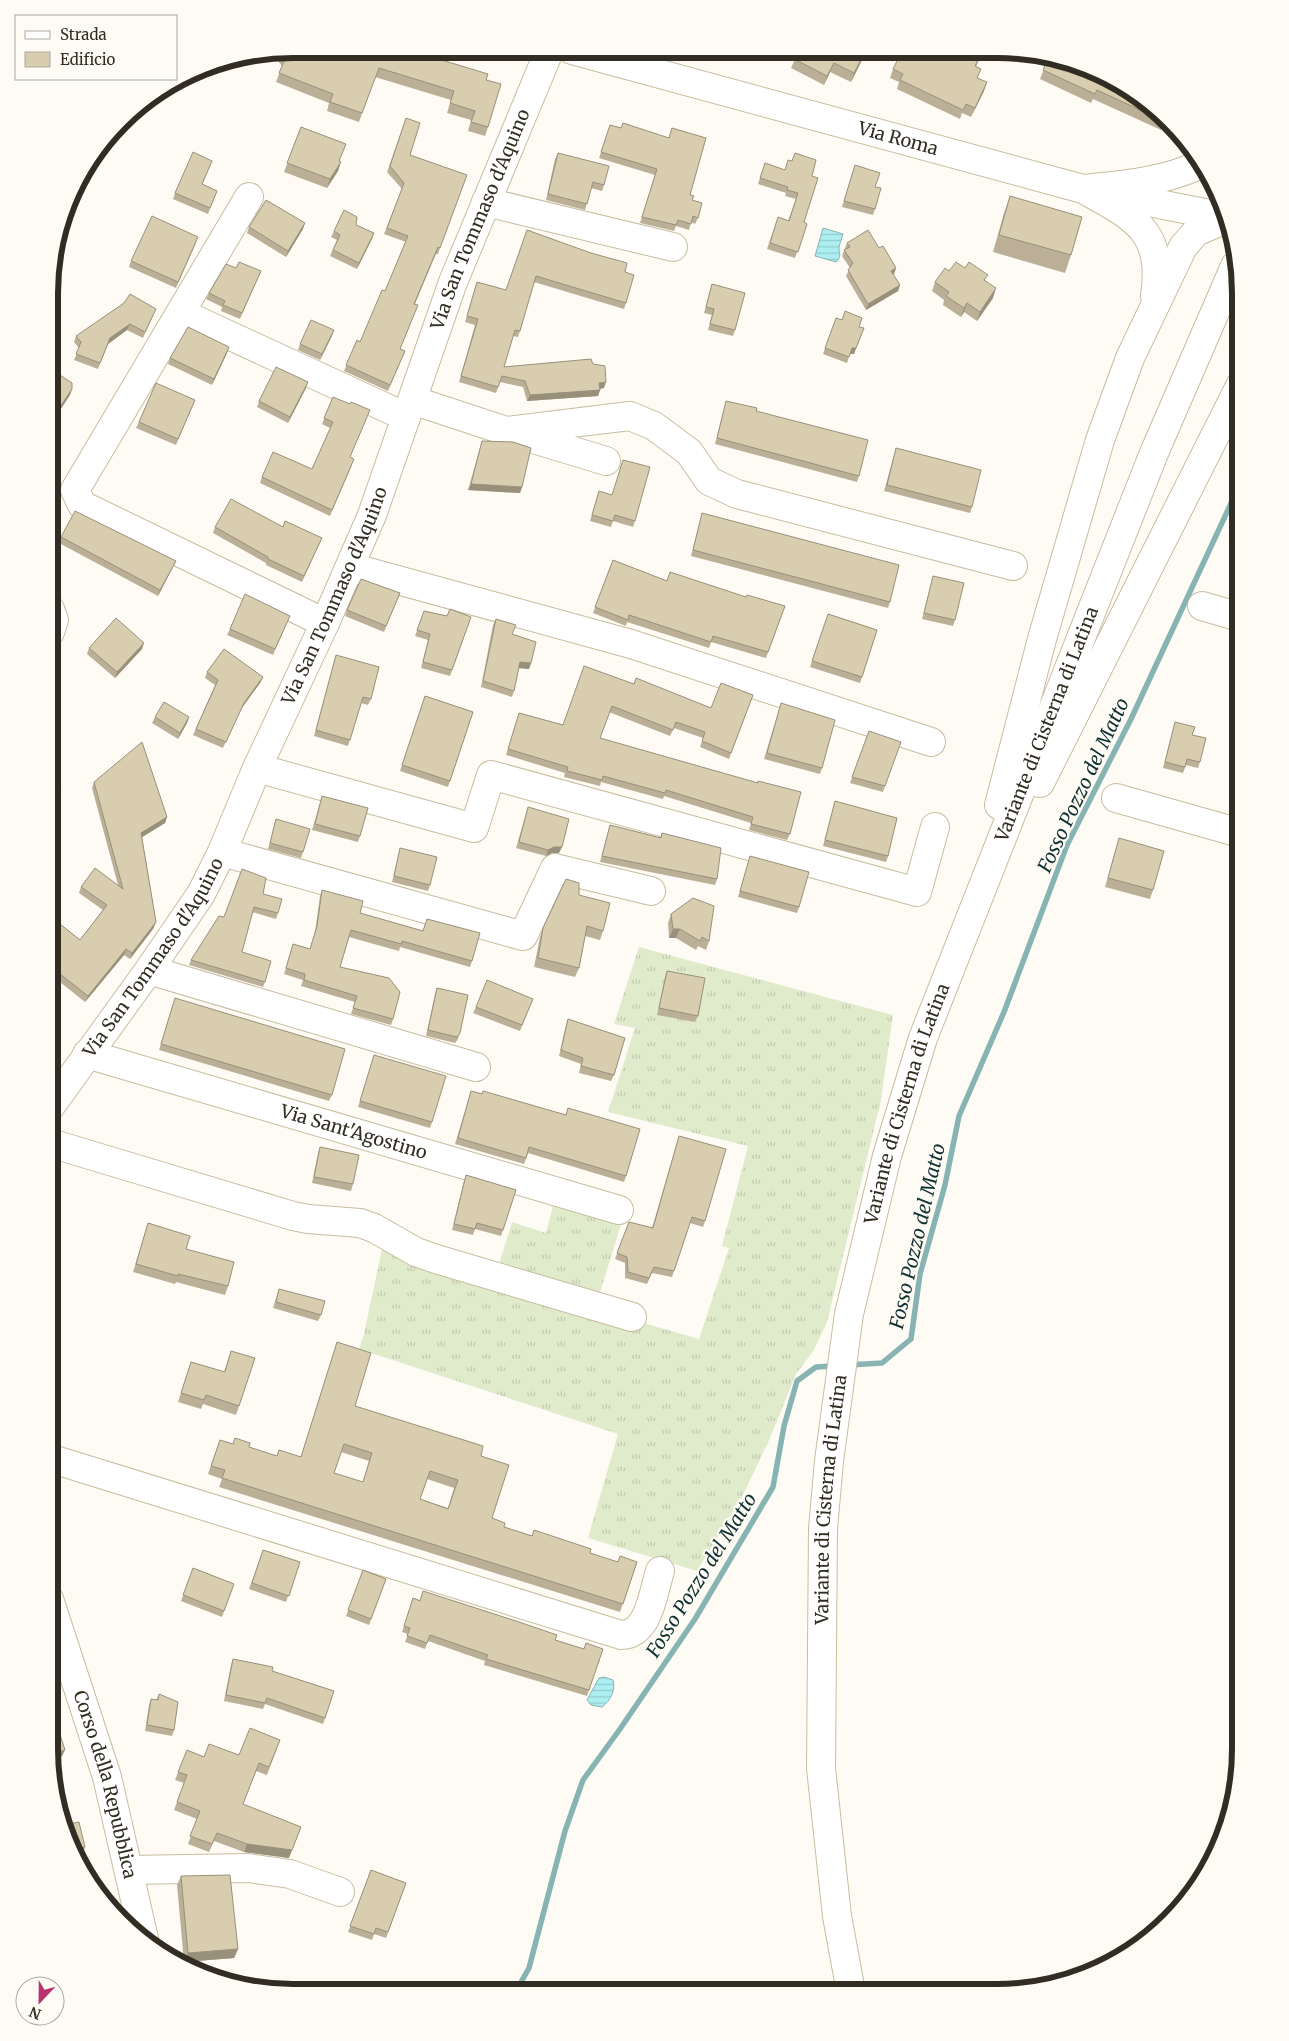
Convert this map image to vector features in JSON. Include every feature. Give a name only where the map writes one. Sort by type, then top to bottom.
[{"type":"street","name":"Via San Tommaso d'Aquino","points":[[58,1096],[149,970],[201,894],[222,852],[257,768],[325,623],[372,515],[453,282],[547,58]]},
{"type":"street","name":"Via Roma","points":[[622,58],[1083,189],[1219,217]]},
{"type":"street","points":[[1083,189],[1154,180],[1195,167]]},
{"type":"street","points":[[1083,189],[1131,217],[1148,236],[1155,252],[1157,272],[1152,312]]},
{"type":"street","points":[[249,197],[75,490],[82,505],[325,623]]},
{"type":"street","points":[[486,202],[674,247]]},
{"type":"street","points":[[969,922],[1042,639],[1090,470],[1126,370],[1187,241],[1196,232],[1220,220]]},
{"type":"street","name":"Variante di Cisterna di Latina","points":[[850,1984],[837,1916],[821,1768],[823,1529],[829,1462],[849,1314],[890,1147],[924,1038],[1160,438],[1231,276]]},
{"type":"street","points":[[181,313],[409,409],[506,431],[606,461]]},
{"type":"street","points":[[969,922],[1107,655],[1232,402]]},
{"type":"street","points":[[506,431],[630,416],[654,426],[689,452],[709,481],[737,494],[1013,566]]},
{"type":"street","points":[[350,567],[631,644],[931,742]]},
{"type":"street","points":[[1202,606],[1232,615]]},
{"type":"street","points":[[257,768],[474,828],[491,775],[917,892],[935,827]]},
{"type":"street","points":[[1116,798],[1232,831]]},
{"type":"street","points":[[222,852],[523,936],[555,868],[651,891]]},
{"type":"street","points":[[149,970],[476,1067]]},
{"type":"street","name":"Via Sant'Agostino","points":[[87,1054],[619,1210]]},
{"type":"street","points":[[58,1145],[292,1216],[360,1223],[374,1228],[416,1252],[436,1259],[632,1317]]},
{"type":"street","points":[[58,1461],[621,1635],[631,1634],[642,1625],[660,1572]]},
{"type":"street","name":"Corso della Repubblica","points":[[58,1627],[107,1777],[142,1929]]},
{"type":"street","points":[[129,1870],[248,1868],[290,1874],[340,1892]]},
{"type":"green space","points":[[639,947],[893,1015],[881,1100],[827,1322],[814,1350],[796,1374],[771,1436],[744,1493],[697,1571],[588,1538],[618,1434],[359,1349],[364,1334],[386,1230],[497,1271],[512,1222],[546,1233],[555,1198],[623,1218],[595,1309],[699,1339],[729,1248],[722,1246],[748,1146],[608,1112],[635,1028],[614,1024]]},
{"type":"water","points":[[823,228],[843,234],[839,247],[840,256],[836,262],[815,256]]},
{"type":"water","points":[[604,1677],[613,1680],[614,1688],[612,1695],[602,1707],[591,1705],[587,1700],[599,1678]]},
{"type":"building","points":[[286,58],[435,58],[488,74],[486,80],[501,84],[488,127],[471,122],[475,111],[450,103],[454,91],[379,68],[362,113],[330,102],[333,94],[279,73]]},
{"type":"building","points":[[862,58],[854,73],[834,63],[827,76],[794,59]]},
{"type":"building","points":[[898,58],[979,58],[975,66],[981,69],[977,78],[987,82],[975,108],[966,104],[963,110],[900,80],[903,74],[893,69]]},
{"type":"building","points":[[1046,63],[1087,75],[1127,97],[1151,115],[1097,90],[1095,94],[1043,70]]},
{"type":"building","points":[[406,118],[420,123],[410,155],[467,175],[440,248],[438,247],[414,304],[418,305],[400,349],[405,351],[390,385],[346,365],[357,340],[360,342],[382,290],[385,291],[408,236],[387,228],[404,183],[390,166]]},
{"type":"building","points":[[623,123],[669,138],[672,128],[706,138],[690,195],[694,196],[692,200],[702,203],[698,218],[693,216],[691,224],[678,220],[676,225],[642,217],[657,169],[601,152],[610,125],[621,128]]},
{"type":"building","points":[[301,127],[346,144],[339,161],[341,162],[330,179],[287,163]]},
{"type":"building","points":[[193,152],[212,161],[202,184],[217,191],[210,208],[175,193]]},
{"type":"building","points":[[558,153],[609,166],[604,185],[593,182],[587,204],[548,194]]},
{"type":"building","points":[[795,153],[816,160],[812,176],[818,178],[804,222],[807,224],[798,252],[770,243],[778,217],[789,221],[798,193],[787,190],[788,187],[760,178],[765,163],[785,170],[788,160],[792,161]]},
{"type":"building","points":[[855,165],[880,173],[875,187],[881,188],[875,209],[844,201]]},
{"type":"building","points":[[1010,196],[1082,217],[1071,255],[999,235]]},
{"type":"building","points":[[266,200],[305,223],[288,251],[249,227]]},
{"type":"building","points":[[344,210],[357,217],[356,225],[374,233],[359,263],[333,250],[340,235],[334,231]]},
{"type":"building","points":[[152,216],[198,237],[178,282],[131,261]]},
{"type":"building","points":[[527,230],[591,253],[627,263],[625,272],[634,275],[626,303],[536,276],[520,331],[515,330],[504,367],[591,359],[593,364],[605,366],[606,382],[599,383],[600,390],[530,395],[525,381],[502,376],[498,387],[461,376],[478,319],[467,316],[477,282],[506,290]]},
{"type":"building","points":[[868,230],[879,248],[883,246],[896,268],[891,271],[900,285],[868,304],[848,270],[853,263],[844,250],[850,247],[847,243]]},
{"type":"building","points":[[239,262],[261,271],[242,313],[223,305],[225,301],[209,293],[226,264],[236,268]]},
{"type":"building","points":[[956,262],[965,268],[969,262],[988,275],[984,280],[996,288],[980,312],[967,303],[964,308],[946,296],[949,292],[935,282],[945,268],[949,271]]},
{"type":"building","points":[[712,284],[745,293],[735,330],[710,324],[714,309],[706,307]]},
{"type":"building","points":[[130,294],[156,309],[145,332],[130,324],[110,338],[100,363],[76,354],[81,342],[76,336],[124,303]]},
{"type":"building","points":[[845,311],[862,318],[859,327],[864,328],[856,348],[852,348],[849,357],[825,348],[836,318],[842,320]]},
{"type":"building","points":[[311,320],[334,330],[322,354],[300,344]]},
{"type":"building","points":[[188,327],[229,347],[214,379],[170,358]]},
{"type":"building","points":[[276,367],[308,382],[290,417],[259,401]]},
{"type":"building","points":[[58,374],[72,383],[72,389],[58,410]]},
{"type":"building","points":[[156,383],[195,400],[178,439],[139,422]]},
{"type":"building","points":[[333,397],[370,410],[350,457],[354,459],[332,510],[262,477],[273,452],[312,469],[333,422],[324,418]]},
{"type":"building","points":[[726,401],[757,408],[756,411],[868,440],[859,476],[717,438]]},
{"type":"building","points":[[482,441],[513,442],[531,448],[522,487],[471,484]]},
{"type":"building","points":[[896,448],[981,470],[972,507],[887,485]]},
{"type":"building","points":[[623,460],[650,467],[635,521],[615,515],[613,521],[592,515],[599,491],[612,495]]},
{"type":"building","points":[[231,499],[283,527],[285,521],[322,538],[304,576],[268,559],[268,557],[215,527]]},
{"type":"building","points":[[75,511],[176,561],[160,590],[61,537]]},
{"type":"building","points":[[702,513],[899,565],[890,602],[693,550]]},
{"type":"building","points":[[613,560],[667,581],[670,572],[746,597],[747,595],[785,606],[768,652],[713,636],[711,642],[629,615],[628,620],[595,607]]},
{"type":"building","points":[[933,576],[964,583],[955,620],[924,613]]},
{"type":"building","points":[[361,579],[400,593],[386,626],[347,610]]},
{"type":"building","points":[[245,594],[290,616],[275,649],[230,629]]},
{"type":"building","points":[[450,609],[471,617],[452,670],[423,662],[430,634],[417,630],[424,611],[447,616]]},
{"type":"building","points":[[828,614],[877,630],[862,677],[812,661]]},
{"type":"building","points":[[116,618],[144,643],[117,672],[89,648]]},
{"type":"building","points":[[496,619],[516,625],[512,634],[536,642],[531,663],[520,662],[514,691],[483,681]]},
{"type":"building","points":[[224,649],[263,677],[244,703],[226,742],[196,729],[218,680],[207,672]]},
{"type":"building","points":[[336,655],[379,667],[371,699],[363,697],[350,740],[316,730]]},
{"type":"building","points":[[584,666],[634,684],[636,678],[711,708],[721,683],[753,695],[731,753],[702,741],[705,732],[676,722],[673,730],[612,706],[600,738],[758,783],[758,781],[801,792],[790,834],[751,824],[753,817],[666,790],[665,793],[603,776],[602,780],[567,771],[568,767],[508,749],[519,713],[563,725]]},
{"type":"building","points":[[425,696],[473,712],[450,781],[402,765]]},
{"type":"building","points":[[164,702],[189,717],[180,733],[155,717]]},
{"type":"building","points":[[781,703],[835,720],[822,768],[767,753]]},
{"type":"building","points":[[1175,722],[1195,727],[1192,735],[1206,738],[1200,762],[1187,759],[1185,767],[1165,762]]},
{"type":"building","points":[[869,731],[901,742],[885,786],[852,777]]},
{"type":"building","points":[[142,742],[167,817],[141,833],[156,922],[132,953],[126,949],[88,996],[58,972],[58,922],[80,940],[107,905],[81,887],[95,868],[123,889],[94,782]]},
{"type":"building","points":[[322,796],[368,808],[360,836],[315,824]]},
{"type":"building","points":[[835,801],[897,818],[888,856],[825,840]]},
{"type":"building","points":[[528,807],[569,819],[562,847],[554,847],[548,850],[519,842]]},
{"type":"building","points":[[276,819],[310,829],[303,852],[270,843]]},
{"type":"building","points":[[610,825],[661,838],[662,833],[721,848],[717,879],[602,856]]},
{"type":"building","points":[[1119,838],[1164,851],[1153,890],[1108,878]]},
{"type":"building","points":[[400,848],[437,857],[430,885],[394,876]]},
{"type":"building","points":[[750,856],[809,872],[799,907],[740,891]]},
{"type":"building","points":[[242,869],[266,878],[263,894],[282,899],[278,913],[254,907],[242,952],[271,961],[265,982],[191,960],[219,916],[224,917]]},
{"type":"building","points":[[566,879],[579,883],[579,895],[610,903],[603,931],[587,926],[579,968],[538,958],[543,928]]},
{"type":"building","points":[[322,890],[363,901],[360,913],[423,931],[427,919],[480,933],[472,961],[402,941],[401,944],[351,930],[340,967],[389,978],[400,992],[393,1019],[353,1008],[357,996],[304,980],[305,974],[286,968],[293,944],[310,949],[317,926]]},
{"type":"building","points":[[693,898],[714,906],[709,941],[702,937],[700,941],[680,929],[673,929],[671,914]]},
{"type":"building","points":[[667,971],[705,978],[698,1016],[659,1008]]},
{"type":"building","points":[[487,980],[533,999],[522,1025],[476,1007]]},
{"type":"building","points":[[437,988],[468,995],[460,1033],[457,1037],[428,1030]]},
{"type":"building","points":[[175,998],[345,1049],[332,1095],[161,1044]]},
{"type":"building","points":[[568,1019],[625,1038],[614,1075],[581,1066],[583,1058],[561,1050]]},
{"type":"building","points":[[374,1055],[446,1076],[432,1122],[360,1101]]},
{"type":"building","points":[[471,1091],[482,1094],[483,1091],[566,1115],[568,1108],[640,1129],[626,1176],[529,1147],[526,1158],[458,1138]]},
{"type":"building","points":[[679,1136],[726,1149],[705,1221],[692,1217],[674,1271],[654,1267],[649,1278],[628,1272],[627,1257],[617,1253],[629,1222],[653,1228]]},
{"type":"building","points":[[320,1147],[359,1155],[353,1184],[314,1177]]},
{"type":"building","points":[[466,1175],[516,1190],[503,1230],[477,1223],[475,1229],[454,1224]]},
{"type":"building","points":[[148,1223],[190,1236],[186,1249],[234,1262],[228,1286],[178,1274],[178,1276],[136,1264]]},
{"type":"building","points":[[279,1289],[325,1301],[321,1315],[276,1302]]},
{"type":"building","points":[[337,1342],[371,1353],[355,1406],[483,1446],[481,1456],[509,1465],[492,1518],[505,1523],[504,1527],[532,1536],[534,1530],[591,1549],[590,1553],[618,1562],[620,1556],[637,1562],[623,1604],[222,1478],[225,1470],[211,1466],[220,1440],[233,1444],[235,1438],[250,1443],[249,1447],[277,1456],[279,1450],[301,1457]],"holes":[[[344,1444],[372,1453],[363,1482],[334,1473]],[[430,1471],[458,1480],[448,1509],[420,1499]]]},
{"type":"building","points":[[231,1351],[255,1358],[239,1406],[206,1395],[204,1400],[181,1393],[191,1362],[225,1372]]},
{"type":"building","points":[[263,1550],[300,1562],[289,1596],[252,1583]]},
{"type":"building","points":[[193,1568],[234,1584],[224,1611],[183,1595]]},
{"type":"building","points":[[363,1570],[386,1579],[371,1619],[348,1610]]},
{"type":"building","points":[[423,1591],[557,1635],[555,1640],[584,1649],[586,1643],[603,1649],[589,1690],[486,1659],[488,1655],[430,1635],[427,1643],[407,1636],[410,1628],[404,1626],[413,1598],[420,1601]]},
{"type":"building","points":[[233,1659],[273,1667],[272,1671],[334,1691],[325,1718],[267,1698],[265,1703],[226,1695]]},
{"type":"building","points":[[159,1694],[178,1702],[174,1730],[147,1725],[151,1699],[158,1700]]},
{"type":"building","points":[[58,1728],[65,1750],[58,1752]]},
{"type":"building","points":[[250,1728],[280,1740],[269,1767],[259,1763],[243,1804],[301,1827],[292,1850],[247,1844],[217,1833],[212,1844],[190,1836],[200,1811],[177,1802],[187,1775],[178,1772],[187,1750],[204,1757],[209,1744],[239,1755]]},
{"type":"building","points":[[79,1822],[85,1847],[80,1848],[70,1824]]},
{"type":"building","points":[[371,1870],[406,1883],[388,1932],[376,1928],[374,1934],[350,1926]]},
{"type":"building","points":[[230,1875],[238,1949],[188,1953],[181,1876]]},
{"type":"waterway","name":"Fosso Pozzo del Matto","points":[[849,1365],[882,1363],[911,1339],[920,1274],[945,1185],[959,1116],[1004,1012],[1067,845],[1131,719],[1232,501]]},
{"type":"waterway","name":"Fosso Pozzo del Matto","points":[[520,1984],[529,1968],[565,1831],[583,1780],[695,1619],[773,1487],[784,1426],[797,1381],[816,1367],[835,1366]]}]
